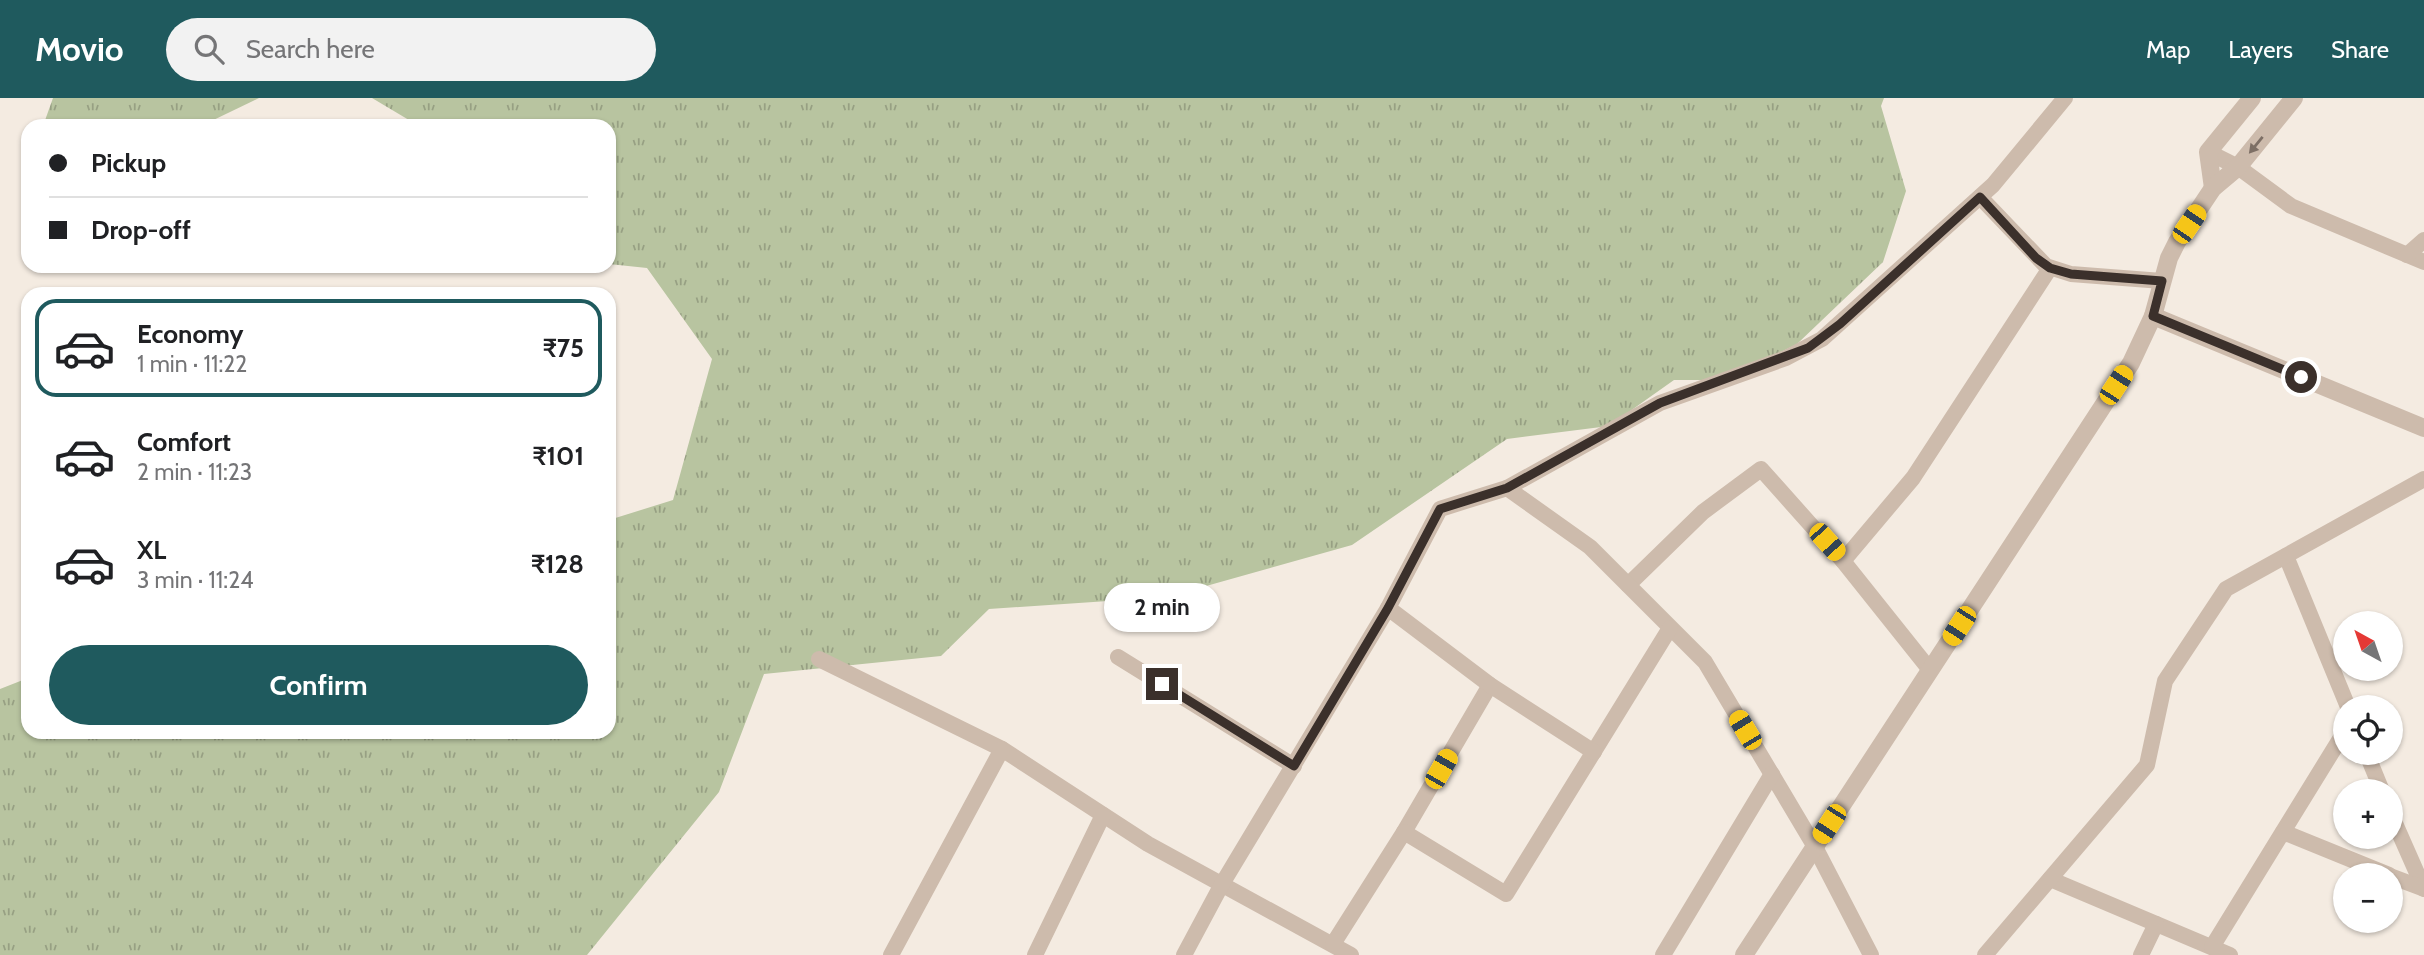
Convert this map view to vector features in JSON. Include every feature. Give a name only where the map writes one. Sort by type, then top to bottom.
[{"type":"street","points":[[1184,955],[1222,884],[1388,608],[1440,509],[1507,488],[1660,403],[1808,348],[1840,324],[1980,197],[2065,98]]},
{"type":"street","points":[[2213,188],[2208,152],[2252,98]]},
{"type":"street","points":[[1744,955],[2131,363],[2153,316],[2162,281],[2177,242],[2213,188],[2238,167],[2294,98]]},
{"type":"street","points":[[2208,152],[2238,167],[2291,206],[2424,262]]},
{"type":"street","points":[[1980,197],[2036,258],[2050,268],[2071,274],[2162,281]]},
{"type":"street","points":[[2407,255],[2424,240]]},
{"type":"street","points":[[1843,561],[1913,478],[2050,268]]},
{"type":"street","points":[[2153,316],[2424,428]]},
{"type":"street","points":[[1628,585],[1703,512],[1761,468],[1843,561],[1930,670]]},
{"type":"street","points":[[1985,955],[2147,765],[2165,681],[2226,589],[2424,479]]},
{"type":"street","points":[[1507,488],[1590,547],[1705,663],[1815,846],[1871,955]]},
{"type":"street","points":[[2286,556],[2343,695]]},
{"type":"street","points":[[1388,608],[1490,685],[1594,752]]},
{"type":"street","points":[[1405,832],[1506,894],[1670,628]]},
{"type":"street","points":[[1118,657],[1294,766]]},
{"type":"street","points":[[819,659],[1002,749],[1148,844],[1350,955]]},
{"type":"street","points":[[1333,944],[1405,832],[1490,685]]},
{"type":"street","points":[[891,955],[1002,749]]},
{"type":"street","points":[[2212,947],[2333,751]]},
{"type":"street","points":[[1663,955],[1772,775]]},
{"type":"street","points":[[1035,955],[1103,815]]},
{"type":"street","points":[[2283,832],[2360,863]]},
{"type":"street","points":[[2403,842],[2423,889]]},
{"type":"street","points":[[2050,879],[2230,955]]},
{"type":"street","points":[[2403,881],[2423,889]]},
{"type":"street","points":[[2141,955],[2156,924]]},
{"type":"green space","points":[[53,98],[259,98],[216,119],[46,119]]},
{"type":"green space","points":[[372,98],[1884,98],[1881,106],[1906,191],[1883,262],[1797,344],[1725,380],[1674,380],[1609,426],[1507,439],[1352,545],[1167,597],[989,609],[941,656],[764,674],[719,792],[587,955],[0,955],[0,689],[21,681],[21,739],[616,739],[616,518],[673,500],[712,359],[647,268],[616,265],[616,119],[407,119]]},
{"type":"route","points":[[1162,684],[1294,766],[1388,608],[1440,509],[1507,488],[1660,403],[1808,348],[1840,324],[1980,197],[2046,266],[2071,274],[2162,281],[2153,316],[2301,377]]}]
